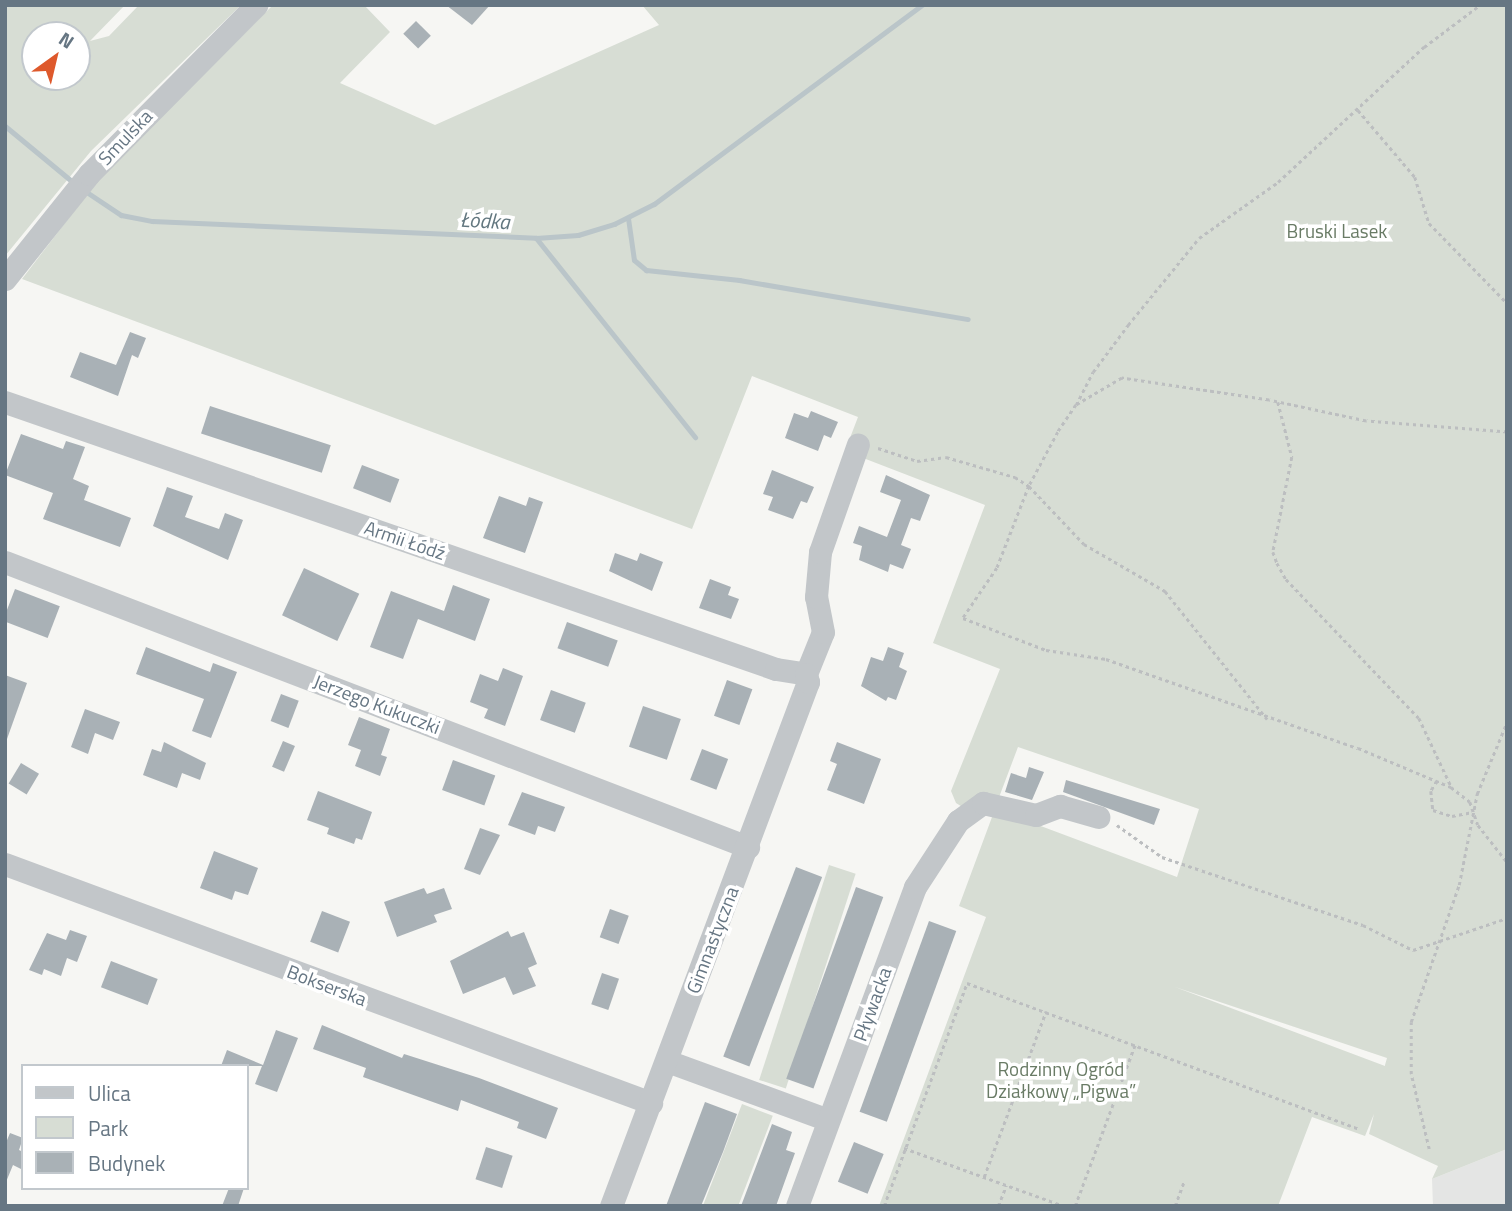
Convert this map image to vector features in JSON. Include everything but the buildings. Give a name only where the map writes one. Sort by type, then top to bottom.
[{"type":"street","name":"Smulska","points":[[5,279],[89,174],[256,5]]},
{"type":"street","name":"Armii Łódź","points":[[5,402],[776,669],[806,674]]},
{"type":"street","name":"Gimnastyczna","points":[[611,1206],[808,682],[806,674],[823,632],[816,597],[820,552],[858,444]]},
{"type":"street","name":"Jerzego Kukuczki","points":[[5,562],[748,847]]},
{"type":"street","name":"Pływacka","points":[[797,1206],[915,887],[958,821],[983,803],[1036,815],[1060,806],[1098,817]]},
{"type":"street","name":"Bokserska","points":[[5,864],[651,1103]]},
{"type":"street","points":[[667,1061],[828,1120]]},
{"type":"path","points":[[1480,5],[1424,47],[1278,181],[1199,238],[1128,324],[1093,372],[1030,486],[997,568],[963,618],[1046,650],[1106,659],[1268,719],[1358,748],[1451,787],[1470,802],[1473,812],[1507,862]]},
{"type":"path","points":[[1358,110],[1415,177],[1429,223],[1507,303]]},
{"type":"path","points":[[1076,405],[1122,378],[1279,402],[1366,422],[1507,432]]},
{"type":"path","points":[[1279,402],[1292,457],[1273,552],[1277,563],[1286,579],[1419,718],[1451,787]]},
{"type":"path","points":[[858,444],[917,461],[946,457],[1015,478],[1030,486],[1084,544],[1165,591],[1268,719]]},
{"type":"path","points":[[1429,1149],[1408,1051],[1418,998],[1459,886],[1473,812],[1507,722]]},
{"type":"path","points":[[1437,781],[1431,791],[1433,810],[1452,816],[1473,812]]},
{"type":"path","points":[[1098,817],[1181,864],[1363,925],[1413,950],[1438,944],[1507,918]]},
{"type":"path","points":[[884,1206],[967,983],[1360,1129]]},
{"type":"path","points":[[984,1177],[1046,1011]]},
{"type":"path","points":[[1074,1206],[1135,1045]]},
{"type":"path","points":[[904,1148],[1064,1206]]},
{"type":"path","points":[[1175,1206],[1184,1181]]},
{"type":"path","points":[[998,1206],[1006,1185]]},
{"type":"shaded area","points":[[1507,1149],[1507,1206],[1433,1206],[1432,1179]]},
{"type":"green space","points":[[5,5],[125,5],[91,40],[91,21],[21,21],[21,91],[91,91],[91,41],[109,36],[139,5],[241,5],[91,151],[5,256]]},
{"type":"green space","points":[[273,5],[364,5],[390,32],[340,83],[435,125],[659,25],[642,5],[1507,5],[1507,1149],[1432,1179],[1438,1166],[1369,1134],[1374,1114],[1365,1136],[1312,1117],[1278,1206],[879,1206],[986,917],[959,906],[995,809],[1177,877],[1199,809],[1018,747],[998,800],[964,808],[956,803],[951,791],[1000,669],[933,643],[985,505],[845,451],[858,417],[752,376],[692,529],[22,279],[98,180]],"holes":[[[1175,987],[1387,1058],[1385,1066]]]},
{"type":"green space","points":[[829,865],[856,874],[786,1089],[759,1080]]},
{"type":"green space","points":[[742,1104],[773,1116],[738,1206],[703,1206]]},
{"type":"waterway","name":"Łódka","points":[[82,189],[121,215],[152,221],[536,238],[578,235],[614,224],[654,204],[922,5]]},
{"type":"waterway","name":"Łódka","points":[[5,126],[74,183]]},
{"type":"waterway","points":[[628,218],[634,260],[646,270],[739,280],[968,319]]},
{"type":"waterway","points":[[536,238],[695,437]]},
{"type":"park label","name":"Bruski Lasek","points":[[1337,231]]},
{"type":"park label","name":"Rodzinny Ogród Działkowy „Pigwa”","points":[[1061,1080]]}]
